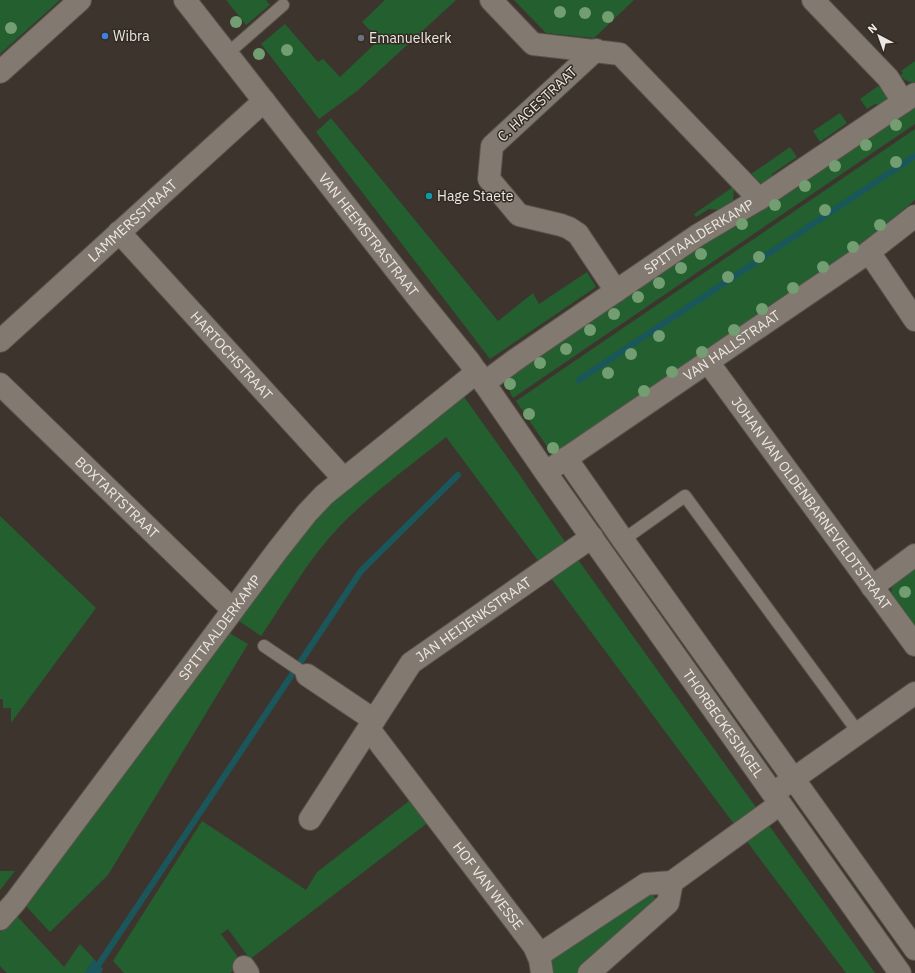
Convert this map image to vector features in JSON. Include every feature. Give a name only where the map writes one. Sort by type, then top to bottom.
[{"type":"street","points":[[0,72],[80,0]]},
{"type":"street","name":"VAN HEEMSTRASTRAAT","points":[[185,0],[264,100],[295,143],[481,378],[546,473]]},
{"type":"street","points":[[491,0],[533,44],[559,48],[596,50],[620,54],[759,199]]},
{"type":"street","points":[[813,0],[909,98]]},
{"type":"street","name":"C. HAGESTRAAT","points":[[596,50],[492,146],[490,179],[519,215],[561,225],[578,234],[616,291]]},
{"type":"street","name":"SPITTAALDERKAMP","points":[[0,920],[307,513],[324,495],[481,378],[515,360],[698,235],[759,199],[909,98]]},
{"type":"street","name":"LAMMERSSTRAAT","points":[[0,341],[264,100]]},
{"type":"street","name":"VAN HALLSTRAAT","points":[[546,473],[869,252],[915,216]]},
{"type":"street","name":"HARTOCHSTRAAT","points":[[119,232],[344,479]]},
{"type":"street","points":[[869,252],[915,320]]},
{"type":"street","name":"JOHAN VAN OLDENBARNEVELDTSTRAAT","points":[[708,362],[915,646]]},
{"type":"street","name":"BOXTARTSTRAAT","points":[[0,384],[234,610]]},
{"type":"street","name":"THORBECKESINGEL","points":[[566,458],[915,949]]},
{"type":"street","name":"THORBECKESINGEL","points":[[546,473],[900,973]]},
{"type":"street","name":"JAN HEIJENKSTRAAT","points":[[310,819],[412,663],[592,537]]},
{"type":"street","points":[[872,587],[915,555]]},
{"type":"street","points":[[307,675],[371,724]]},
{"type":"street","points":[[589,973],[668,903],[672,882],[777,799],[793,778],[914,695]]},
{"type":"street","name":"HOF VAN WESSE","points":[[371,724],[437,818],[534,946],[540,964],[646,884],[672,882]]},
{"type":"lane","points":[[227,54],[282,5]]},
{"type":"lane","points":[[623,540],[685,496],[858,732]]},
{"type":"lane","points":[[264,646],[307,675]]},
{"type":"green space","points":[[0,0],[60,0],[0,54]]},
{"type":"green space","points":[[226,0],[266,0],[270,5],[246,25]]},
{"type":"green space","points":[[385,0],[456,0],[357,91],[319,119],[261,44],[285,24],[318,62],[323,59],[340,77],[379,40],[362,22]]},
{"type":"green space","points":[[514,0],[634,0],[594,38],[546,33]]},
{"type":"green space","points":[[915,61],[915,83],[907,81],[900,76],[903,73],[901,71]]},
{"type":"green space","points":[[878,86],[880,88],[885,87],[887,100],[883,106],[875,104],[867,109],[860,99]]},
{"type":"green space","points":[[915,104],[915,124],[513,398],[510,393],[509,384],[521,363]]},
{"type":"green space","points":[[840,113],[847,123],[820,142],[813,131]]},
{"type":"green space","points":[[331,118],[498,321],[533,293],[539,304],[587,272],[596,287],[490,359],[316,132]]},
{"type":"green space","points":[[915,129],[915,200],[864,242],[572,448],[558,452],[550,451],[516,401]]},
{"type":"green space","points":[[790,147],[797,157],[772,174],[771,182],[763,184],[753,180],[754,176],[751,174]]},
{"type":"green space","points":[[733,187],[733,202],[719,210],[709,209],[696,217],[694,214]]},
{"type":"green space","points":[[462,394],[561,536],[875,973],[846,973],[446,437],[378,491],[339,527],[317,552],[261,636],[236,619],[308,521]]},
{"type":"green space","points":[[0,516],[96,608],[11,723],[11,708],[3,708],[3,699],[0,699]]},
{"type":"green space","points":[[915,566],[915,629],[891,596],[892,584]]},
{"type":"green space","points":[[226,631],[248,644],[108,875],[50,932],[23,903]]},
{"type":"green space","points":[[413,798],[430,821],[250,959],[228,929],[221,934],[243,964],[230,973],[124,973],[113,961],[202,821],[306,890],[317,872]]},
{"type":"green space","points":[[0,871],[15,871],[0,890]]},
{"type":"green space","points":[[644,893],[652,894],[657,901],[578,972],[579,973],[553,973],[551,962],[552,957]]},
{"type":"green space","points":[[15,914],[64,967],[80,944],[94,959],[85,973],[7,973],[0,966],[0,932]]},
{"type":"water","points":[[94,959],[103,969],[101,973],[85,973]]},
{"type":"waterway","points":[[579,380],[915,156]]},
{"type":"waterway","points":[[99,964],[361,571],[458,475]]},
{"type":"place","name":"Wibra","points":[[105,36]]},
{"type":"place","name":"Emanuelkerk","points":[[361,38]]},
{"type":"place","name":"Hage Staete","points":[[429,196]]}]
